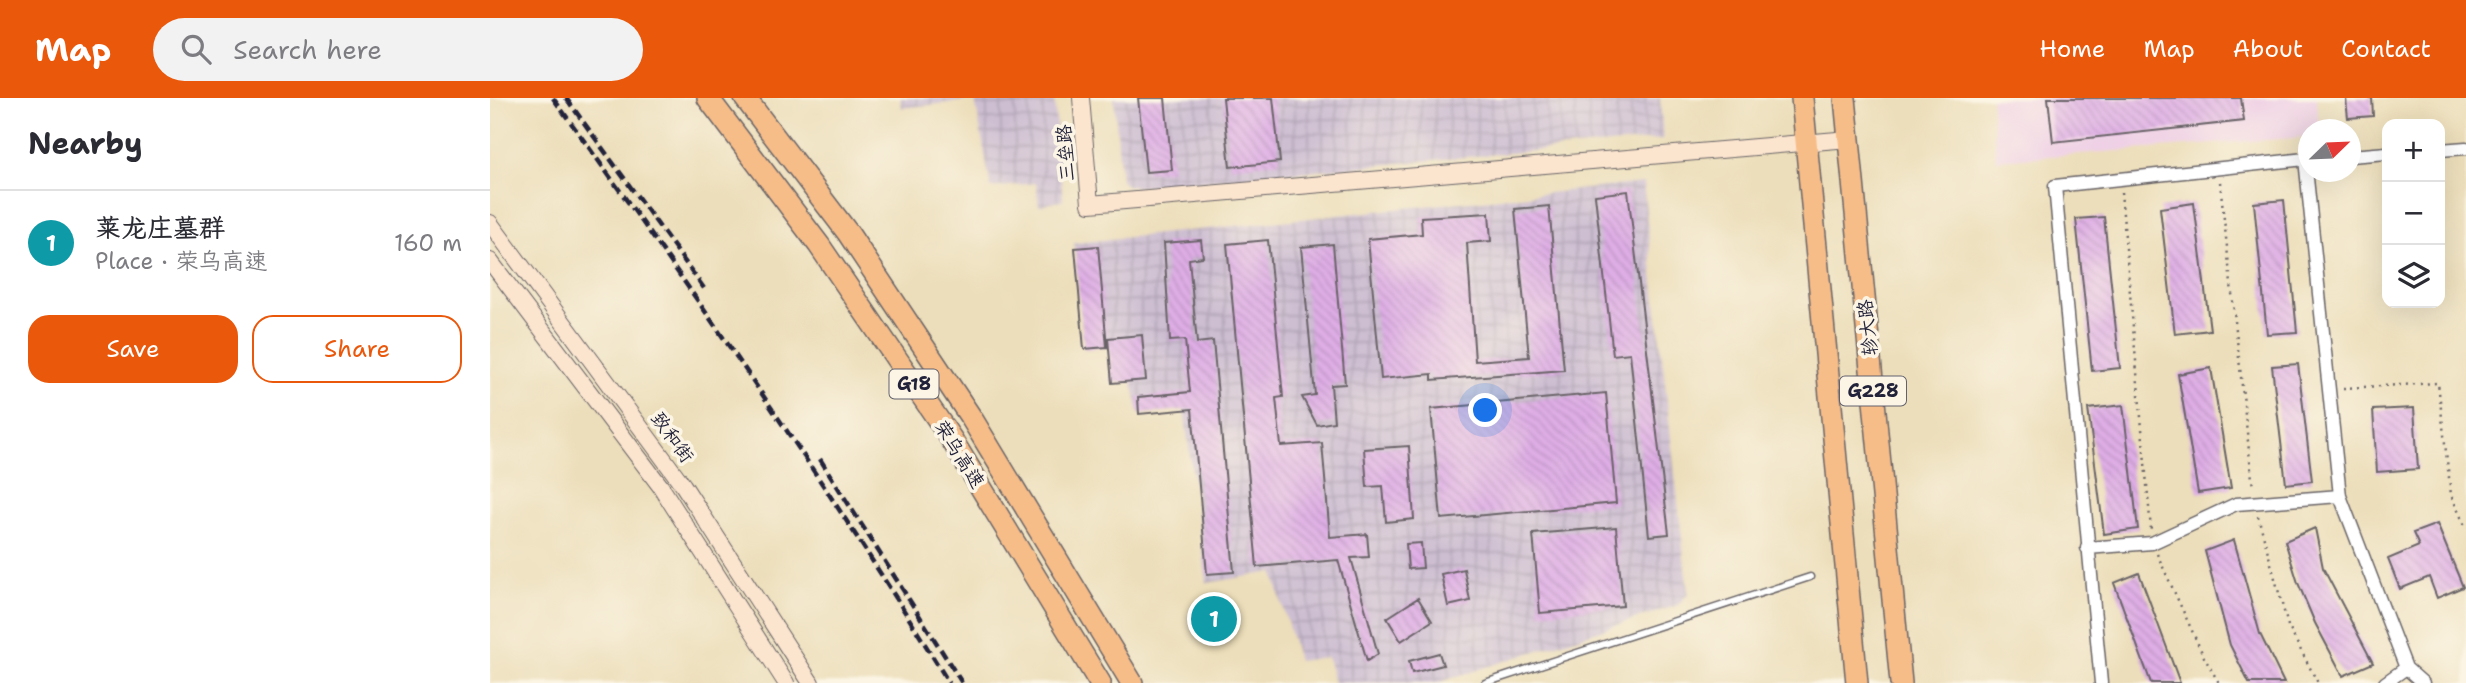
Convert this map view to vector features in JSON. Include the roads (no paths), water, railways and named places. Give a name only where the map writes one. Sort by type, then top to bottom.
[{"type":"highway","name":"荣乌高速","points":[[708,98],[819,245],[952,440],[1100,683]]},
{"type":"highway","name":"荣乌高速","points":[[745,98],[848,233],[972,419],[1132,683]]},
{"type":"highway","name":"G228","points":[[1802,98],[1857,683]]},
{"type":"highway","name":"轸大路","points":[[1845,98],[1901,683]]},
{"type":"street","name":"三垒路","points":[[1082,98],[1090,204],[1806,142]]},
{"type":"street","points":[[1806,142],[1849,139]]},
{"type":"street","points":[[2445,150],[2466,148]]},
{"type":"street","points":[[2361,155],[2382,153]]},
{"type":"street","points":[[2101,683],[2055,186],[2298,160]]},
{"type":"street","points":[[2309,182],[2340,496],[2406,668],[2423,683]]},
{"type":"street","name":"致和街","points":[[490,223],[682,485],[811,683]]},
{"type":"street","name":"致和街","points":[[490,261],[661,487],[786,683]]},
{"type":"street","points":[[2087,548],[2152,543],[2236,504],[2340,496]]},
{"type":"street","points":[[2385,683],[2406,668]]},
{"type":"lane","points":[[1485,683],[1810,577]]},
{"type":"railway","points":[[553,98],[757,387],[855,534],[949,683]]},
{"type":"railway","points":[[566,98],[706,291]]},
{"type":"railway","points":[[820,459],[962,683]]},
{"type":"place","name":"莱龙庄墓群","points":[[1214,619]]}]
